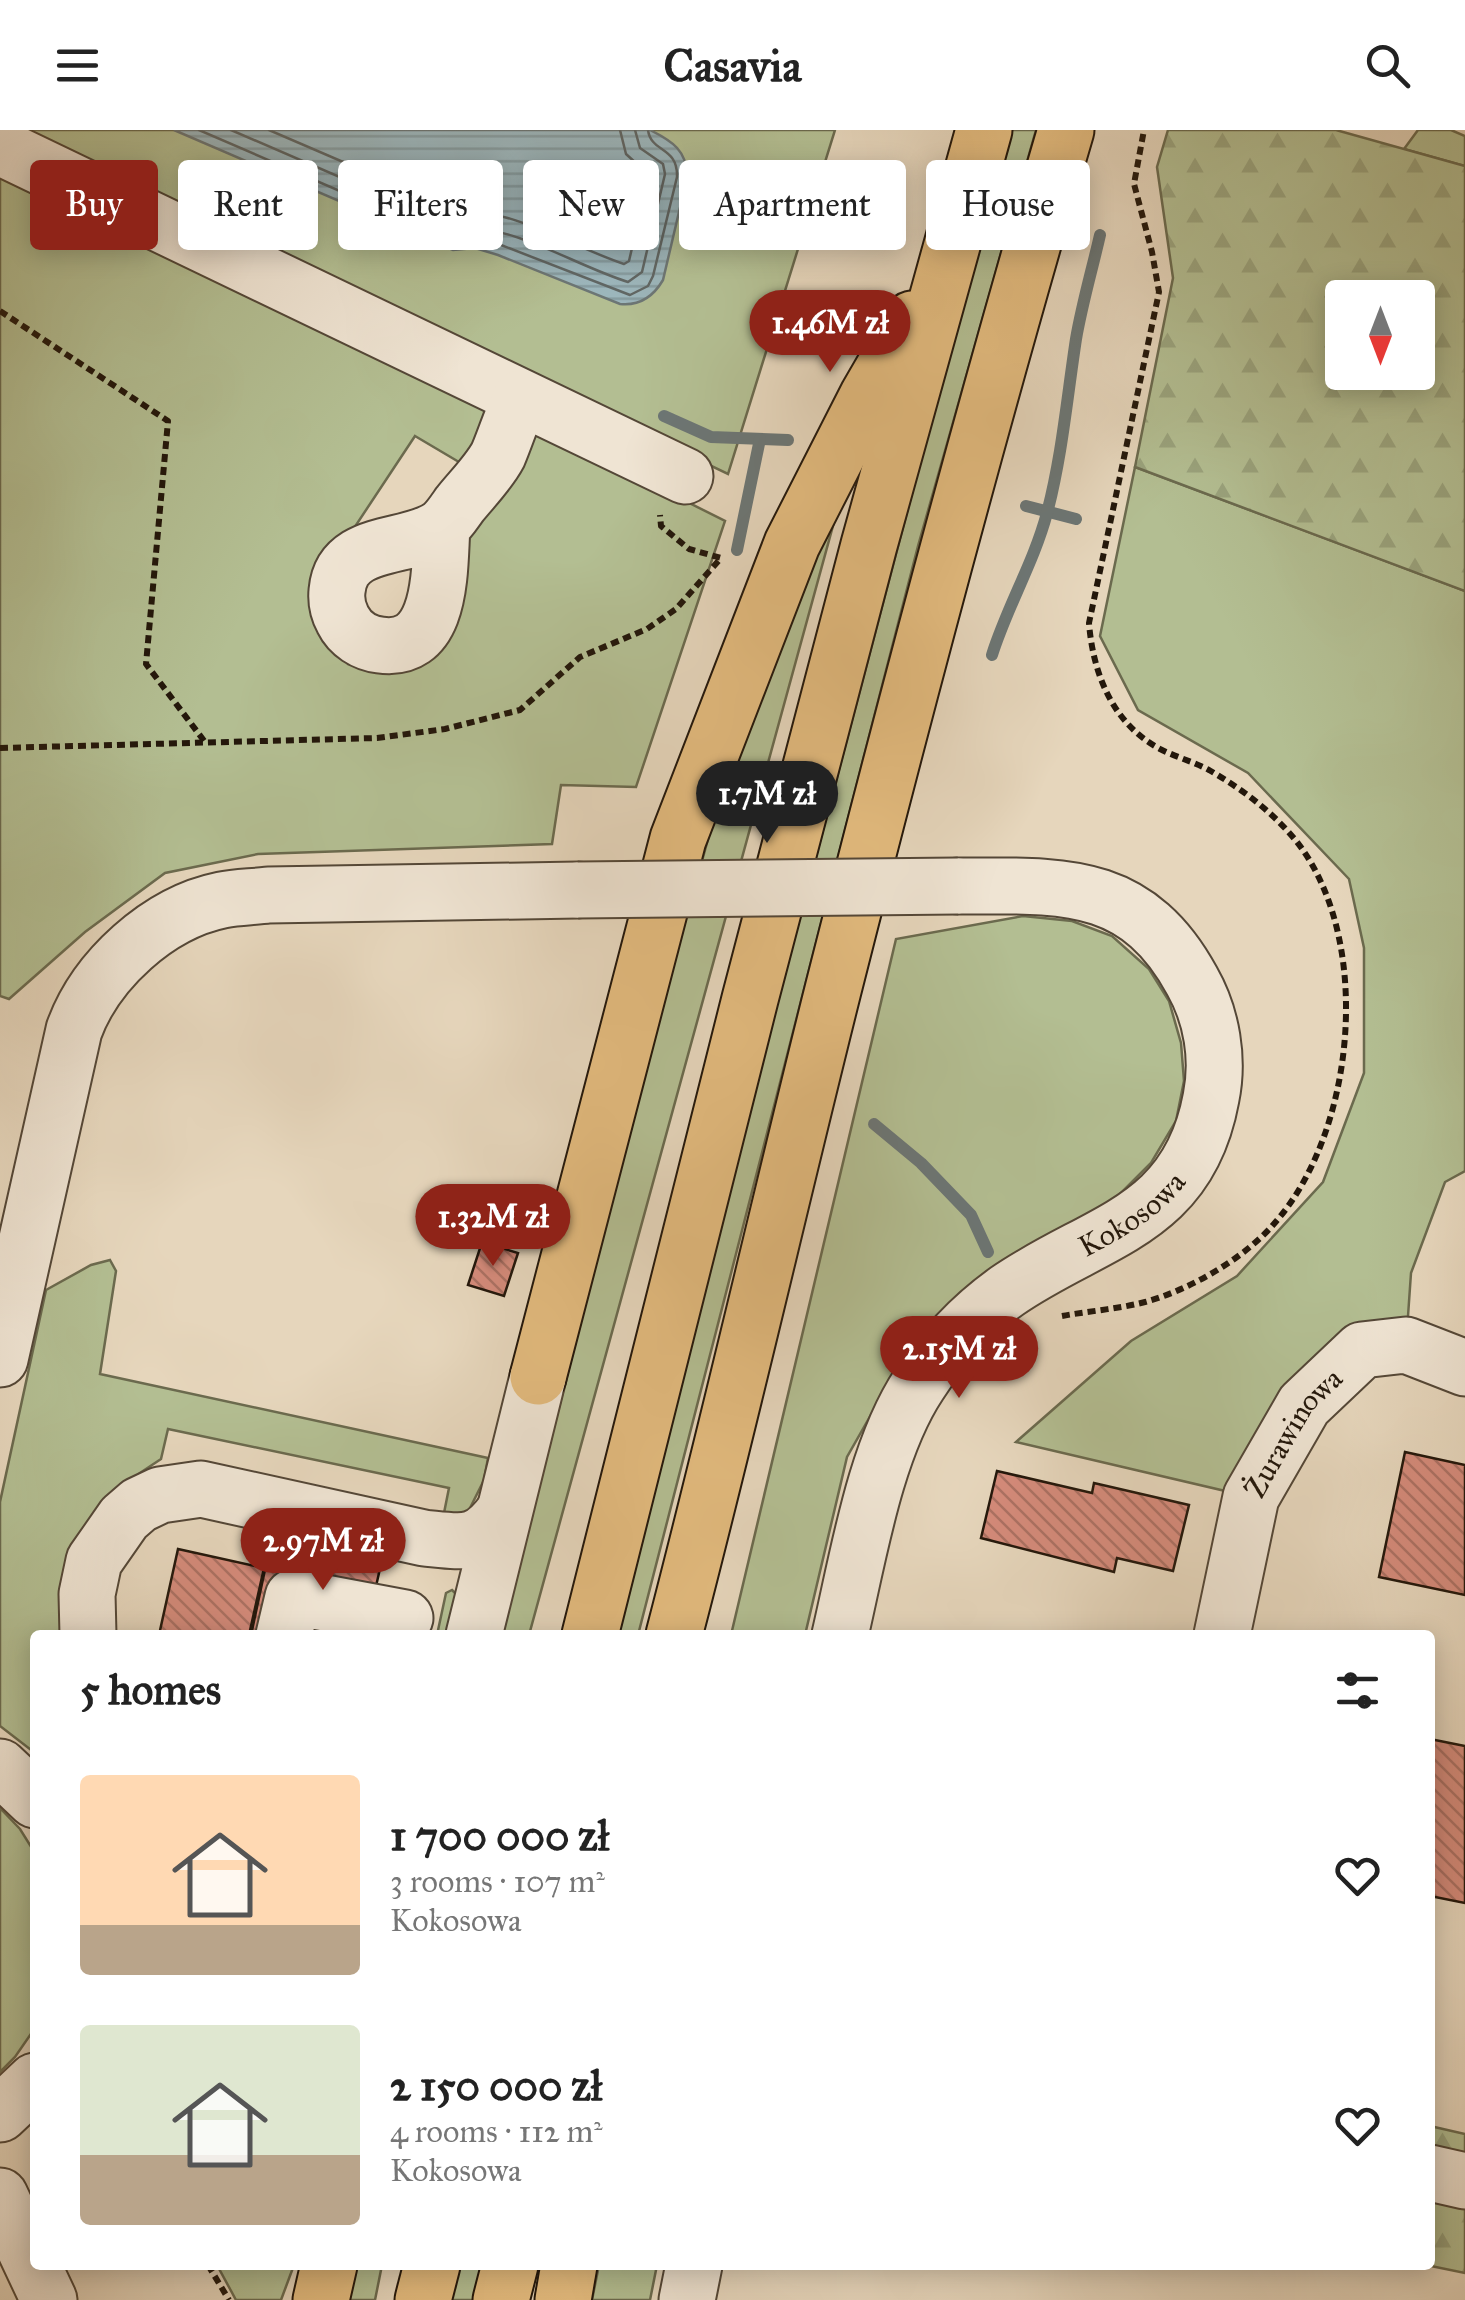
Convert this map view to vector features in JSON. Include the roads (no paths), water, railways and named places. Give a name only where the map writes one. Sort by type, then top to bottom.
[{"type":"main road","points":[[976,160],[984,130]]},
{"type":"main road","points":[[675,1630],[838,972],[944,567],[1066,130]]},
{"type":"main road","points":[[538,1377],[678,839],[792,544],[868,395],[951,250]]},
{"type":"main road","points":[[591,1630],[750,999],[951,250]]},
{"type":"main road","points":[[321,2300],[328,2270]]},
{"type":"main road","points":[[423,2300],[431,2270]]},
{"type":"main road","points":[[501,2300],[509,2270]]},
{"type":"main road","points":[[563,2300],[568,2270]]},
{"type":"street","points":[[0,148],[686,476]]},
{"type":"street","points":[[442,527],[496,458],[521,398]]},
{"type":"street","name":"Kokosowa","points":[[0,1359],[74,1030],[97,985],[148,934],[180,916],[220,900],[268,896],[958,886],[1064,887],[1092,892],[1160,934],[1200,994],[1212,1040],[1213,1088],[1201,1139],[1173,1186],[1112,1233],[994,1301],[951,1342],[918,1384],[881,1472],[841,1630]]},
{"type":"street","name":"Żurawinowa","points":[[1223,1630],[1252,1497],[1304,1405],[1362,1350],[1406,1345],[1465,1368]]},
{"type":"street","points":[[475,1630],[538,1377]]},
{"type":"street","points":[[88,1630],[87,1594],[94,1560],[124,1518],[160,1495],[202,1489],[424,1538],[476,1540],[491,1530],[504,1512]]},
{"type":"street","points":[[285,1630],[293,1597],[403,1627],[424,1538]]},
{"type":"street","points":[[0,1767],[30,1795]]},
{"type":"street","points":[[0,2114],[30,2086]]},
{"type":"street","points":[[1435,2174],[1465,2181]]},
{"type":"street","points":[[0,2196],[30,2260]]},
{"type":"street","points":[[35,2270],[49,2300]]},
{"type":"street","points":[[687,2300],[693,2270]]},
{"type":"water","points":[[174,130],[650,130],[677,148],[685,160],[679,160],[679,212],[663,280],[645,299],[620,304],[482,250],[503,250],[503,160],[338,160],[338,201],[318,192],[318,160],[244,160]]},
{"type":"waterway","points":[[992,655],[1047,513],[1078,326],[1100,235]]},
{"type":"waterway","points":[[664,416],[711,437],[788,440]]},
{"type":"waterway","points":[[737,550],[760,439]]},
{"type":"waterway","points":[[1026,506],[1076,519]]},
{"type":"waterway","points":[[874,1124],[921,1163],[971,1215],[988,1252]]}]
